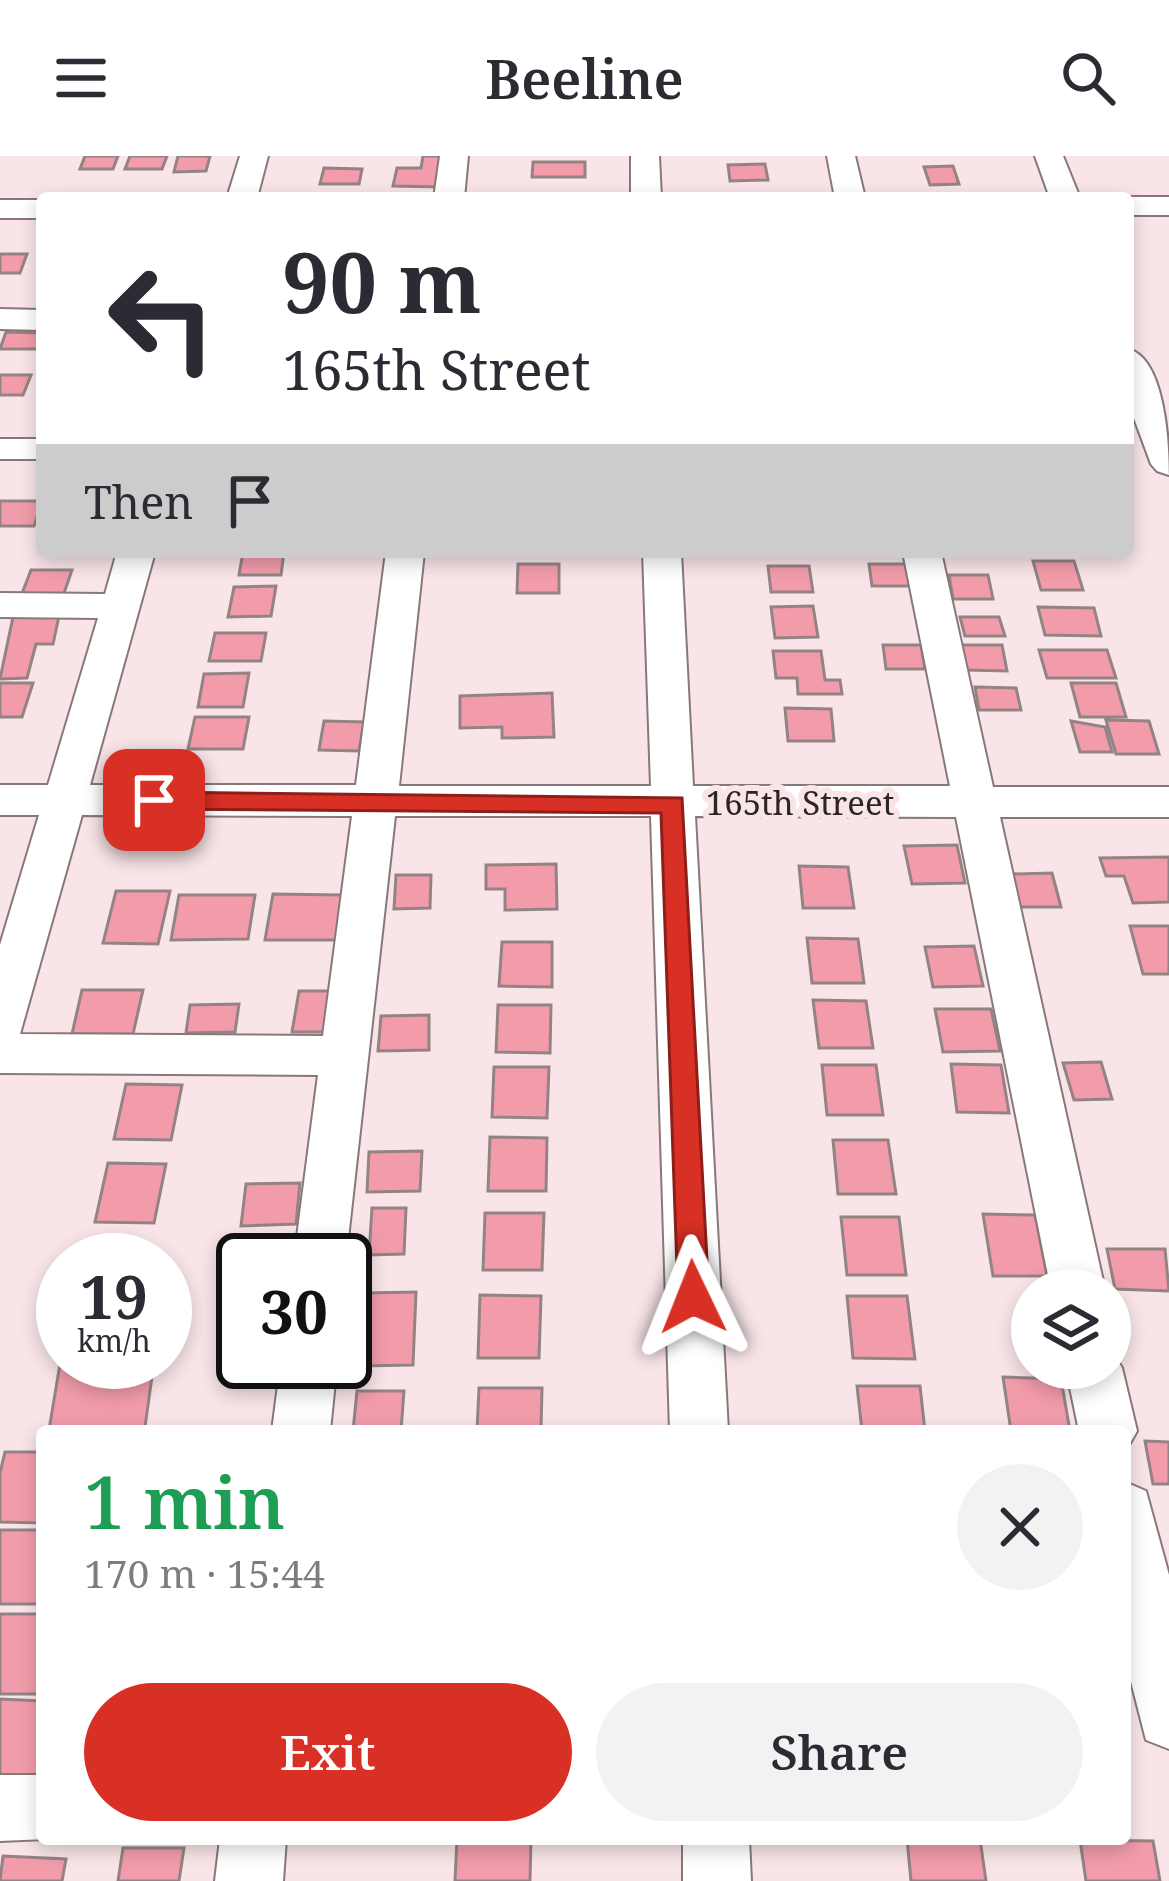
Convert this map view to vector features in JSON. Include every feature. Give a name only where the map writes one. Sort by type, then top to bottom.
[{"type":"street","points":[[244,192],[254,156]]},
{"type":"street","points":[[450,192],[454,156]]},
{"type":"street","points":[[645,156],[646,192]]},
{"type":"street","points":[[841,156],[849,192]]},
{"type":"street","points":[[1048,156],[1063,192]]},
{"type":"street","points":[[1134,206],[1169,206]]},
{"type":"street","points":[[0,209],[36,209]]},
{"type":"street","points":[[0,320],[36,320]]},
{"type":"street","points":[[1134,374],[1169,464]]},
{"type":"street","points":[[0,449],[36,449]]},
{"type":"street","points":[[0,1025],[134,558]]},
{"type":"street","points":[[324,1233],[404,558]]},
{"type":"street","points":[[662,558],[699,1425]]},
{"type":"street","points":[[923,558],[1074,1269]]},
{"type":"street","points":[[0,605],[120,605]]},
{"type":"street","name":"165th Street","points":[[0,800],[1169,802]]},
{"type":"street","points":[[0,1053],[344,1056]]},
{"type":"street","points":[[302,1425],[306,1389]]},
{"type":"street","points":[[1099,1389],[1107,1425]]},
{"type":"street","points":[[1131,1539],[1169,1717]]},
{"type":"street","points":[[0,1808],[36,1808]]},
{"type":"street","points":[[249,1881],[253,1845]]},
{"type":"street","points":[[716,1845],[717,1881]]},
{"type":"building","points":[[85,156],[118,156],[113,169],[80,169]]},
{"type":"building","points":[[130,156],[167,156],[162,169],[125,169]]},
{"type":"building","points":[[178,156],[210,156],[206,171],[174,172]]},
{"type":"building","points":[[423,156],[444,156],[439,187],[393,186],[397,168],[421,168]]},
{"type":"building","points":[[533,162],[585,162],[585,177],[532,177]]},
{"type":"building","points":[[765,164],[768,180],[730,181],[728,165]]},
{"type":"building","points":[[953,166],[959,184],[930,185],[924,167]]},
{"type":"building","points":[[324,168],[362,169],[359,184],[320,184]]},
{"type":"building","points":[[0,254],[27,254],[20,273],[0,273]]},
{"type":"building","points":[[6,332],[36,333],[36,349],[0,349]]},
{"type":"building","points":[[0,375],[31,375],[23,395],[0,395]]},
{"type":"building","points":[[0,501],[36,501],[34,526],[0,526]]},
{"type":"building","points":[[242,558],[283,558],[281,575],[239,575]]},
{"type":"building","points":[[1033,561],[1074,561],[1083,590],[1041,590]]},
{"type":"building","points":[[518,564],[559,564],[559,593],[517,593]]},
{"type":"building","points":[[869,564],[908,564],[912,586],[872,586]]},
{"type":"building","points":[[768,566],[809,566],[813,592],[771,592]]},
{"type":"building","points":[[31,570],[72,570],[63,596],[21,596]]},
{"type":"building","points":[[949,575],[988,575],[993,599],[953,599]]},
{"type":"building","points":[[276,586],[271,616],[228,617],[234,587]]},
{"type":"building","points":[[813,606],[818,637],[775,638],[771,607]]},
{"type":"building","points":[[1038,607],[1094,608],[1101,636],[1045,635]]},
{"type":"building","points":[[59,616],[53,644],[36,644],[27,678],[0,679],[13,617]]},
{"type":"building","points":[[960,617],[999,617],[1005,636],[965,636]]},
{"type":"building","points":[[215,633],[266,633],[261,661],[209,661]]},
{"type":"building","points":[[883,645],[921,645],[925,669],[886,669]]},
{"type":"building","points":[[961,645],[1002,645],[1007,671],[966,670]]},
{"type":"building","points":[[1039,650],[1107,650],[1116,678],[1047,678]]},
{"type":"building","points":[[773,651],[821,651],[825,680],[840,680],[842,694],[798,694],[797,678],[776,678]]},
{"type":"building","points":[[249,673],[243,707],[198,707],[204,674]]},
{"type":"building","points":[[0,683],[33,683],[22,717],[0,717]]},
{"type":"building","points":[[1071,683],[1116,683],[1126,717],[1080,717]]},
{"type":"building","points":[[975,687],[1016,688],[1021,710],[979,710]]},
{"type":"building","points":[[552,693],[554,737],[502,738],[502,727],[460,728],[460,696]]},
{"type":"building","points":[[785,708],[831,709],[834,741],[788,741]]},
{"type":"building","points":[[195,717],[249,717],[243,749],[188,749]]},
{"type":"building","points":[[1106,720],[1149,721],[1159,754],[1116,754]]},
{"type":"building","points":[[324,721],[364,722],[359,751],[319,750]]},
{"type":"building","points":[[1071,721],[1105,727],[1112,752],[1080,752]]},
{"type":"building","points":[[957,845],[965,883],[912,884],[904,846]]},
{"type":"building","points":[[1169,857],[1169,902],[1133,903],[1124,876],[1106,876],[1100,858]]},
{"type":"building","points":[[556,864],[557,909],[505,910],[505,889],[486,889],[486,865]]},
{"type":"building","points":[[799,866],[848,867],[854,908],[803,908]]},
{"type":"building","points":[[1052,873],[1061,907],[1019,907],[1011,874]]},
{"type":"building","points":[[396,875],[431,875],[430,908],[394,909]]},
{"type":"building","points":[[116,891],[170,891],[158,944],[103,943]]},
{"type":"building","points":[[273,894],[342,895],[336,940],[265,940]]},
{"type":"building","points":[[179,895],[255,895],[248,939],[171,940]]},
{"type":"building","points":[[1130,926],[1169,926],[1169,974],[1143,974]]},
{"type":"building","points":[[807,938],[858,939],[864,983],[812,983]]},
{"type":"building","points":[[502,942],[552,942],[552,987],[499,986]]},
{"type":"building","points":[[974,946],[983,986],[933,987],[925,947]]},
{"type":"building","points":[[82,990],[143,990],[133,1034],[72,1034]]},
{"type":"building","points":[[299,991],[334,991],[328,1032],[292,1032]]},
{"type":"building","points":[[813,1000],[866,1001],[873,1048],[819,1048]]},
{"type":"building","points":[[239,1004],[235,1032],[186,1033],[190,1005]]},
{"type":"building","points":[[498,1005],[551,1005],[550,1053],[496,1052]]},
{"type":"building","points":[[935,1009],[991,1009],[1000,1051],[943,1052]]},
{"type":"building","points":[[429,1015],[429,1050],[378,1051],[381,1016]]},
{"type":"building","points":[[1101,1062],[1112,1099],[1074,1100],[1063,1063]]},
{"type":"building","points":[[951,1064],[1001,1065],[1009,1113],[957,1112]]},
{"type":"building","points":[[822,1065],[876,1065],[883,1115],[827,1115]]},
{"type":"building","points":[[494,1067],[549,1067],[547,1118],[492,1117]]},
{"type":"building","points":[[126,1084],[182,1085],[171,1140],[114,1139]]},
{"type":"building","points":[[490,1137],[547,1138],[546,1191],[488,1191]]},
{"type":"building","points":[[833,1140],[888,1140],[896,1194],[838,1194]]},
{"type":"building","points":[[422,1151],[420,1191],[367,1192],[369,1152]]},
{"type":"building","points":[[108,1163],[166,1164],[154,1223],[95,1222]]},
{"type":"building","points":[[300,1183],[296,1224],[241,1226],[246,1184]]},
{"type":"building","points":[[372,1208],[406,1208],[404,1254],[372,1255]]},
{"type":"building","points":[[485,1213],[544,1213],[542,1270],[483,1270]]},
{"type":"building","points":[[983,1214],[1035,1215],[1046,1269],[1011,1269],[1011,1276],[993,1276]]},
{"type":"building","points":[[841,1217],[899,1217],[906,1275],[847,1275]]},
{"type":"building","points":[[1107,1249],[1165,1249],[1169,1291],[1131,1290],[1131,1269],[1111,1269]]},
{"type":"building","points":[[416,1292],[413,1365],[372,1366],[372,1293]]},
{"type":"building","points":[[480,1295],[541,1296],[539,1358],[478,1358]]},
{"type":"building","points":[[847,1296],[907,1296],[915,1359],[853,1358]]},
{"type":"building","points":[[1003,1377],[1011,1377],[1011,1389],[1063,1389],[1069,1425],[1010,1425]]},
{"type":"building","points":[[857,1386],[920,1386],[924,1425],[861,1425]]},
{"type":"building","points":[[479,1388],[542,1388],[541,1425],[477,1425]]},
{"type":"building","points":[[56,1389],[150,1389],[145,1425],[50,1425]]},
{"type":"building","points":[[357,1391],[404,1391],[401,1425],[354,1425]]},
{"type":"building","points":[[1145,1441],[1169,1442],[1169,1484],[1153,1484]]},
{"type":"building","points":[[5,1452],[36,1452],[36,1523],[0,1522]]},
{"type":"building","points":[[0,1530],[36,1530],[36,1604],[0,1604]]},
{"type":"building","points":[[0,1614],[36,1614],[36,1694],[0,1694]]},
{"type":"building","points":[[0,1699],[36,1701],[36,1787],[0,1786]]},
{"type":"building","points":[[1153,1841],[1160,1881],[1086,1881],[1081,1845]]},
{"type":"building","points":[[457,1845],[531,1845],[530,1881],[455,1881]]},
{"type":"building","points":[[908,1845],[981,1845],[986,1881],[911,1881]]},
{"type":"building","points":[[123,1848],[184,1848],[179,1881],[118,1881]]},
{"type":"building","points":[[3,1856],[66,1859],[62,1881],[0,1881]]},
{"type":"route","points":[[154,800],[673,804],[693,1297]]}]
